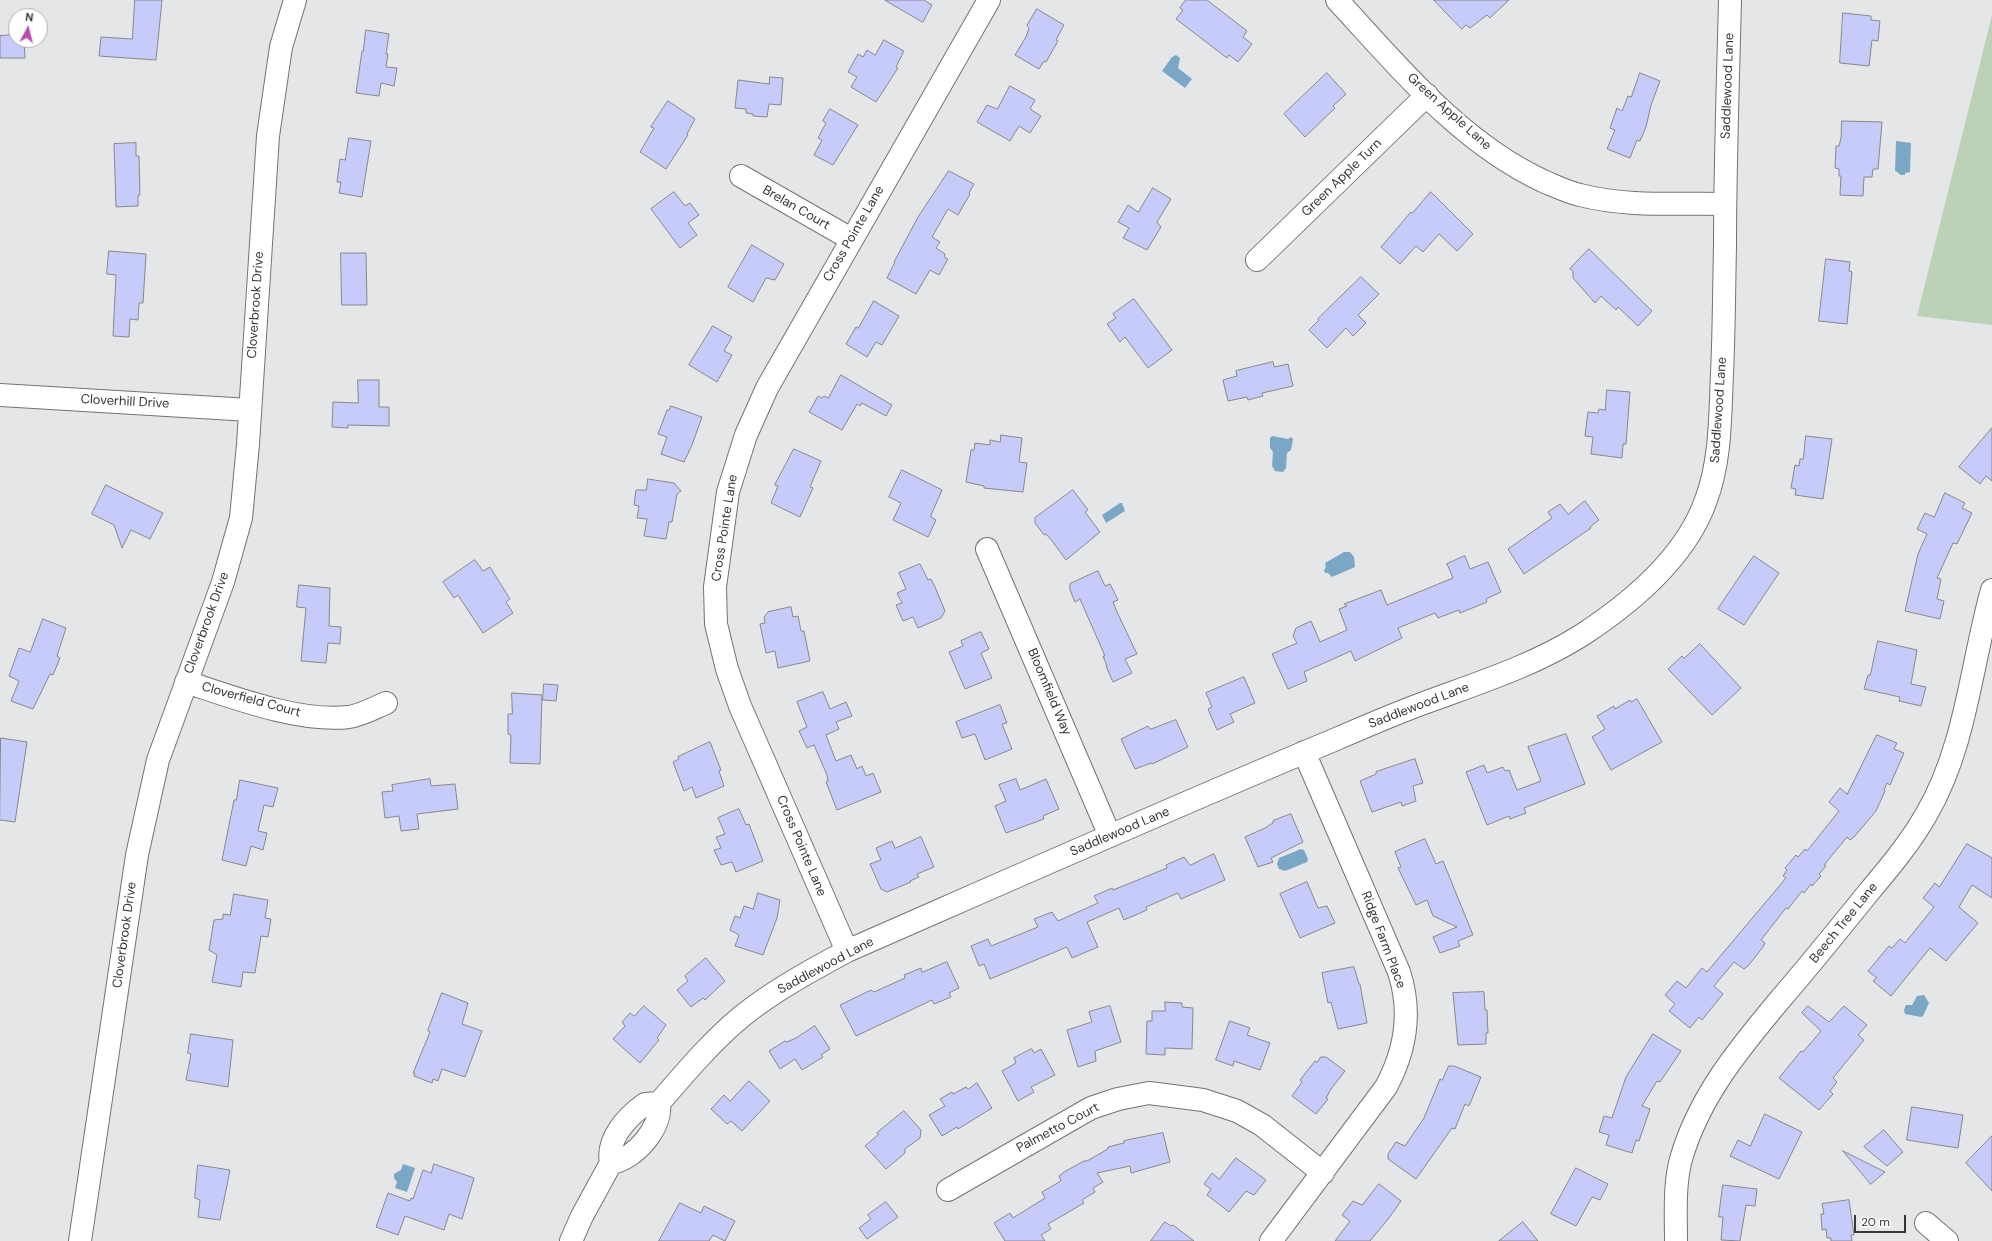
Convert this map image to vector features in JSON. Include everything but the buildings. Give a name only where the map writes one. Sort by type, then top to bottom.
[{"type":"street","name":"Cloverbrook Drive","points":[[80,1241],[140,836],[158,760],[223,582],[238,532],[244,490],[268,136],[281,47],[295,0]]},
{"type":"street","name":"Cross Pointe Lane","points":[[847,951],[732,684],[718,637],[715,601],[728,492],[746,435],[767,388],[989,0]]},
{"type":"street","name":"Green Apple Lane","points":[[1336,0],[1428,95],[1474,138],[1504,160],[1536,178],[1572,193],[1589,197],[1630,202],[1725,204]]},
{"type":"street","name":"Saddlewood Lane","points":[[659,1103],[711,1045],[741,1017],[785,986],[847,951],[1304,752],[1423,703],[1512,670],[1557,649],[1593,628],[1629,600],[1674,555],[1704,507],[1716,461],[1721,413],[1730,0]]},
{"type":"street","name":"Green Apple Turn","points":[[1256,260],[1428,95]]},
{"type":"street","name":"Brelan Court","points":[[741,176],[851,239]]},
{"type":"street","name":"Cloverhill Drive","points":[[0,395],[250,410]]},
{"type":"street","name":"Bloomfield Way","points":[[988,548],[1110,836]]},
{"type":"street","name":"Beech Tree Lane","points":[[1676,1241],[1677,1190],[1680,1165],[1689,1135],[1710,1092],[1740,1048],[1890,866],[1920,825],[1934,802],[1955,747],[1992,590]]},
{"type":"street","name":"Cloverfield Court","points":[[186,682],[277,709],[318,716],[353,716],[386,703]]},
{"type":"street","name":"Ridge Farm Place","points":[[1271,1241],[1375,1103],[1393,1075],[1406,1033],[1406,1007],[1402,982],[1395,961],[1304,752]]},
{"type":"street","name":"Palmetto Court","points":[[948,1190],[1091,1108],[1118,1099],[1149,1093],[1203,1100],[1237,1111],[1262,1125],[1323,1173]]},
{"type":"street","points":[[571,1241],[582,1216],[611,1163],[609,1152],[611,1146],[628,1120],[645,1104],[659,1103],[660,1113],[657,1124],[648,1136],[627,1158],[611,1163]]},
{"type":"street","points":[[628,1120],[648,1136]]},
{"type":"street","points":[[1926,1223],[1947,1241]]},
{"type":"green space","points":[[1992,15],[1992,325],[1917,316]]},
{"type":"water","points":[[1176,55],[1180,58],[1178,68],[1192,79],[1185,88],[1162,71],[1172,57]]},
{"type":"water","points":[[1896,141],[1911,143],[1910,172],[1905,173],[1905,175],[1900,175],[1895,171]]},
{"type":"water","points":[[1272,436],[1288,439],[1291,437],[1293,439],[1291,450],[1287,453],[1286,468],[1283,472],[1275,471],[1272,466],[1273,452],[1270,448],[1270,438]]},
{"type":"water","points":[[1122,503],[1125,511],[1106,523],[1102,515]]},
{"type":"water","points":[[1344,552],[1350,552],[1354,557],[1355,567],[1332,577],[1328,573],[1325,573],[1325,563]]},
{"type":"water","points":[[1301,849],[1304,850],[1308,859],[1307,862],[1285,871],[1279,869],[1277,864],[1279,858]]},
{"type":"water","points":[[1924,995],[1929,1003],[1923,1016],[1921,1017],[1905,1014],[1904,1010],[1906,1005],[1912,1005],[1917,996]]},
{"type":"water","points":[[403,1164],[415,1168],[407,1192],[395,1188],[397,1182],[394,1178],[394,1174],[401,1170]]}]
